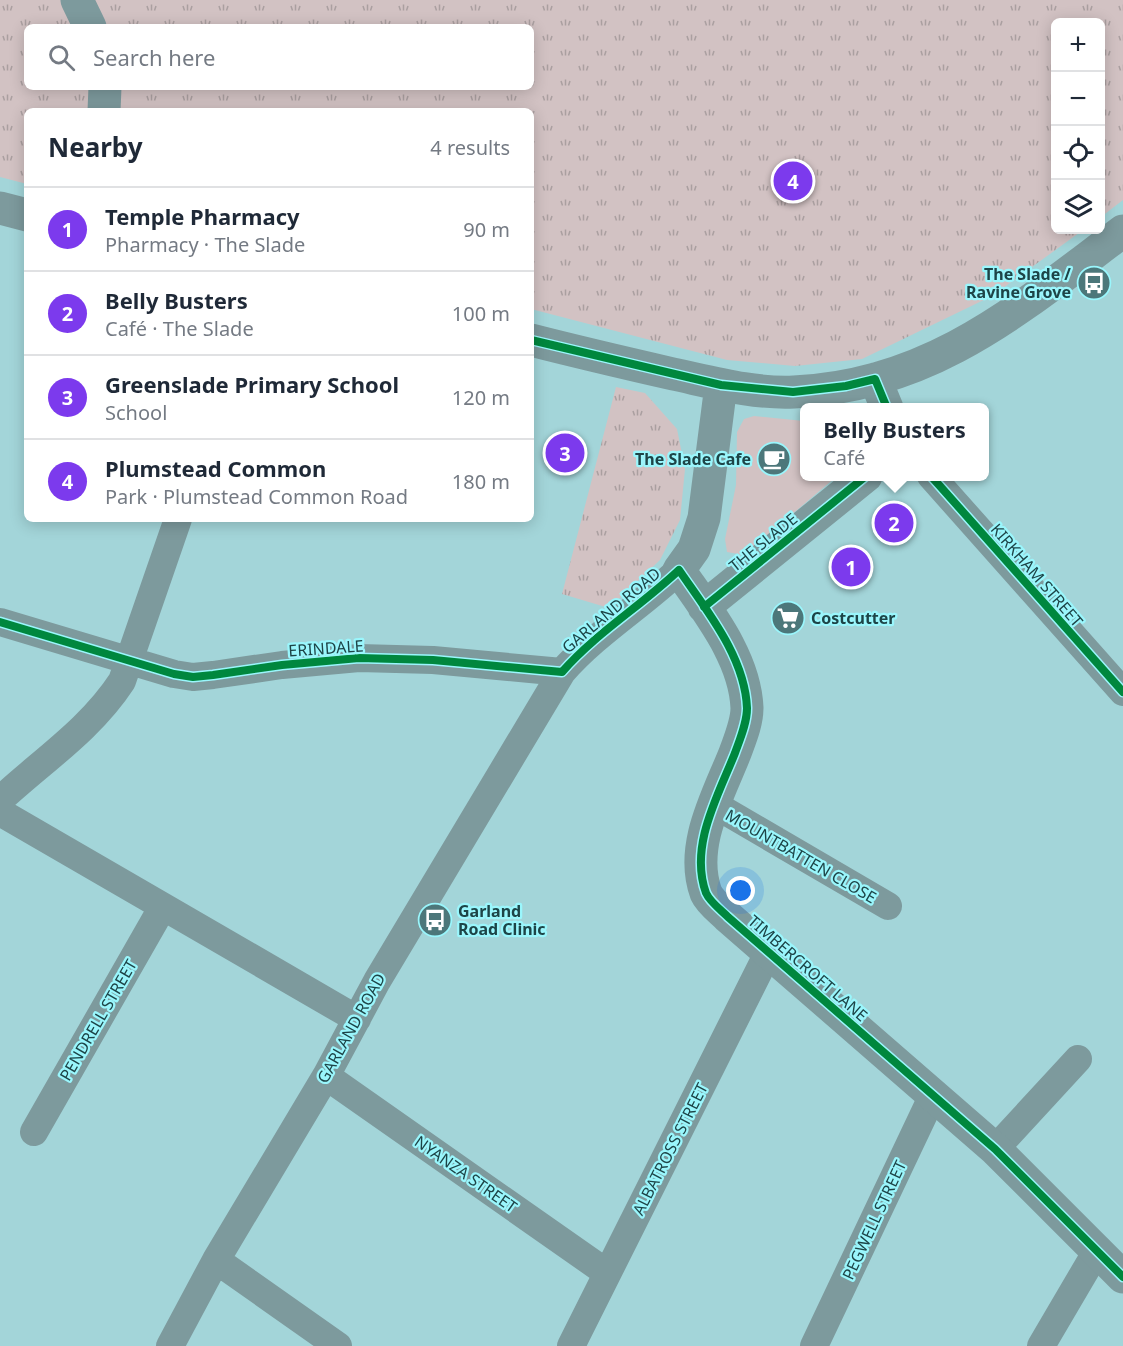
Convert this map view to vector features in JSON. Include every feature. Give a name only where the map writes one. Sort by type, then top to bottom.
[{"type":"street","points":[[77,0],[89,24]]},
{"type":"street","points":[[104,108],[105,90]]},
{"type":"street","points":[[0,208],[24,214]]},
{"type":"street","points":[[534,341],[721,385],[793,392],[846,386],[881,393],[1004,321],[1123,231]]},
{"type":"street","name":"GARLAND ROAD","points":[[170,1346],[216,1260],[326,1076],[377,981],[561,672],[582,650],[650,597],[679,570],[694,549],[704,518],[721,385]]},
{"type":"street","name":"THE SLADE","points":[[704,607],[861,481]]},
{"type":"street","name":"KIRKHAM STREET","points":[[935,481],[1123,692]]},
{"type":"street","points":[[0,800],[73,740],[107,705],[131,661],[177,522]]},
{"type":"street","name":"TIMBERCROFT LANE","points":[[679,570],[733,656],[744,683],[747,711],[741,738],[702,837],[701,866],[707,895],[728,917],[995,1149],[1098,1249],[1123,1277]]},
{"type":"street","name":"ERINDALE","points":[[0,622],[193,677],[282,664],[359,658],[433,660],[561,672]]},
{"type":"street","name":"MOUNTBATTEN CLOSE","points":[[715,805],[888,906]]},
{"type":"street","points":[[0,812],[357,1019]]},
{"type":"street","name":"PENDRELL STREET","points":[[34,1132],[162,908]]},
{"type":"street","name":"ALBATROSS STREET","points":[[571,1346],[769,951]]},
{"type":"street","points":[[995,1149],[1078,1059]]},
{"type":"street","name":"NYANZA STREET","points":[[326,1076],[607,1273]]},
{"type":"street","name":"PEGWELL STREET","points":[[814,1346],[933,1095]]},
{"type":"street","points":[[1041,1346],[1098,1249]]},
{"type":"street","points":[[216,1260],[339,1346]]},
{"type":"green space","points":[[0,0],[1123,0],[1123,200],[1105,214],[1105,18],[1051,18],[1051,234],[1077,234],[992,296],[862,359],[795,366],[727,360],[534,310],[534,108],[24,108],[24,183],[0,177]]},
{"type":"green space","points":[[616,387],[645,393],[677,429],[685,469],[680,520],[660,560],[609,608],[562,594]]},
{"type":"green space","points":[[754,416],[800,421],[800,481],[831,481],[744,555],[727,552],[725,539],[736,485],[737,432],[744,419]]},
{"type":"cycle path","points":[[534,341],[721,385],[793,392],[846,386],[875,379],[885,403]]},
{"type":"cycle path","points":[[704,607],[860,481]]},
{"type":"cycle path","points":[[935,481],[1123,692]]},
{"type":"cycle path","points":[[0,622],[174,674],[193,677],[282,665],[359,658],[433,660],[562,672],[589,645],[679,570],[723,635],[732,653],[745,689],[747,708],[741,737],[714,804],[703,839],[701,857],[706,893],[728,917],[995,1149],[1123,1277]]},
{"type":"place","name":"Plumstead Common","points":[[793,181]]},
{"type":"place","name":"The Slade / Ravine Grove","points":[[1094,283]]},
{"type":"place","name":"Greenslade Primary School","points":[[565,453]]},
{"type":"place","name":"The Slade Cafe","points":[[774,459]]},
{"type":"place","name":"Belly Busters","points":[[894,523]]},
{"type":"place","name":"Temple Pharmacy","points":[[851,567]]},
{"type":"place","name":"Costcutter","points":[[788,618]]},
{"type":"place","name":"Garland Road Clinic","points":[[435,920]]}]
